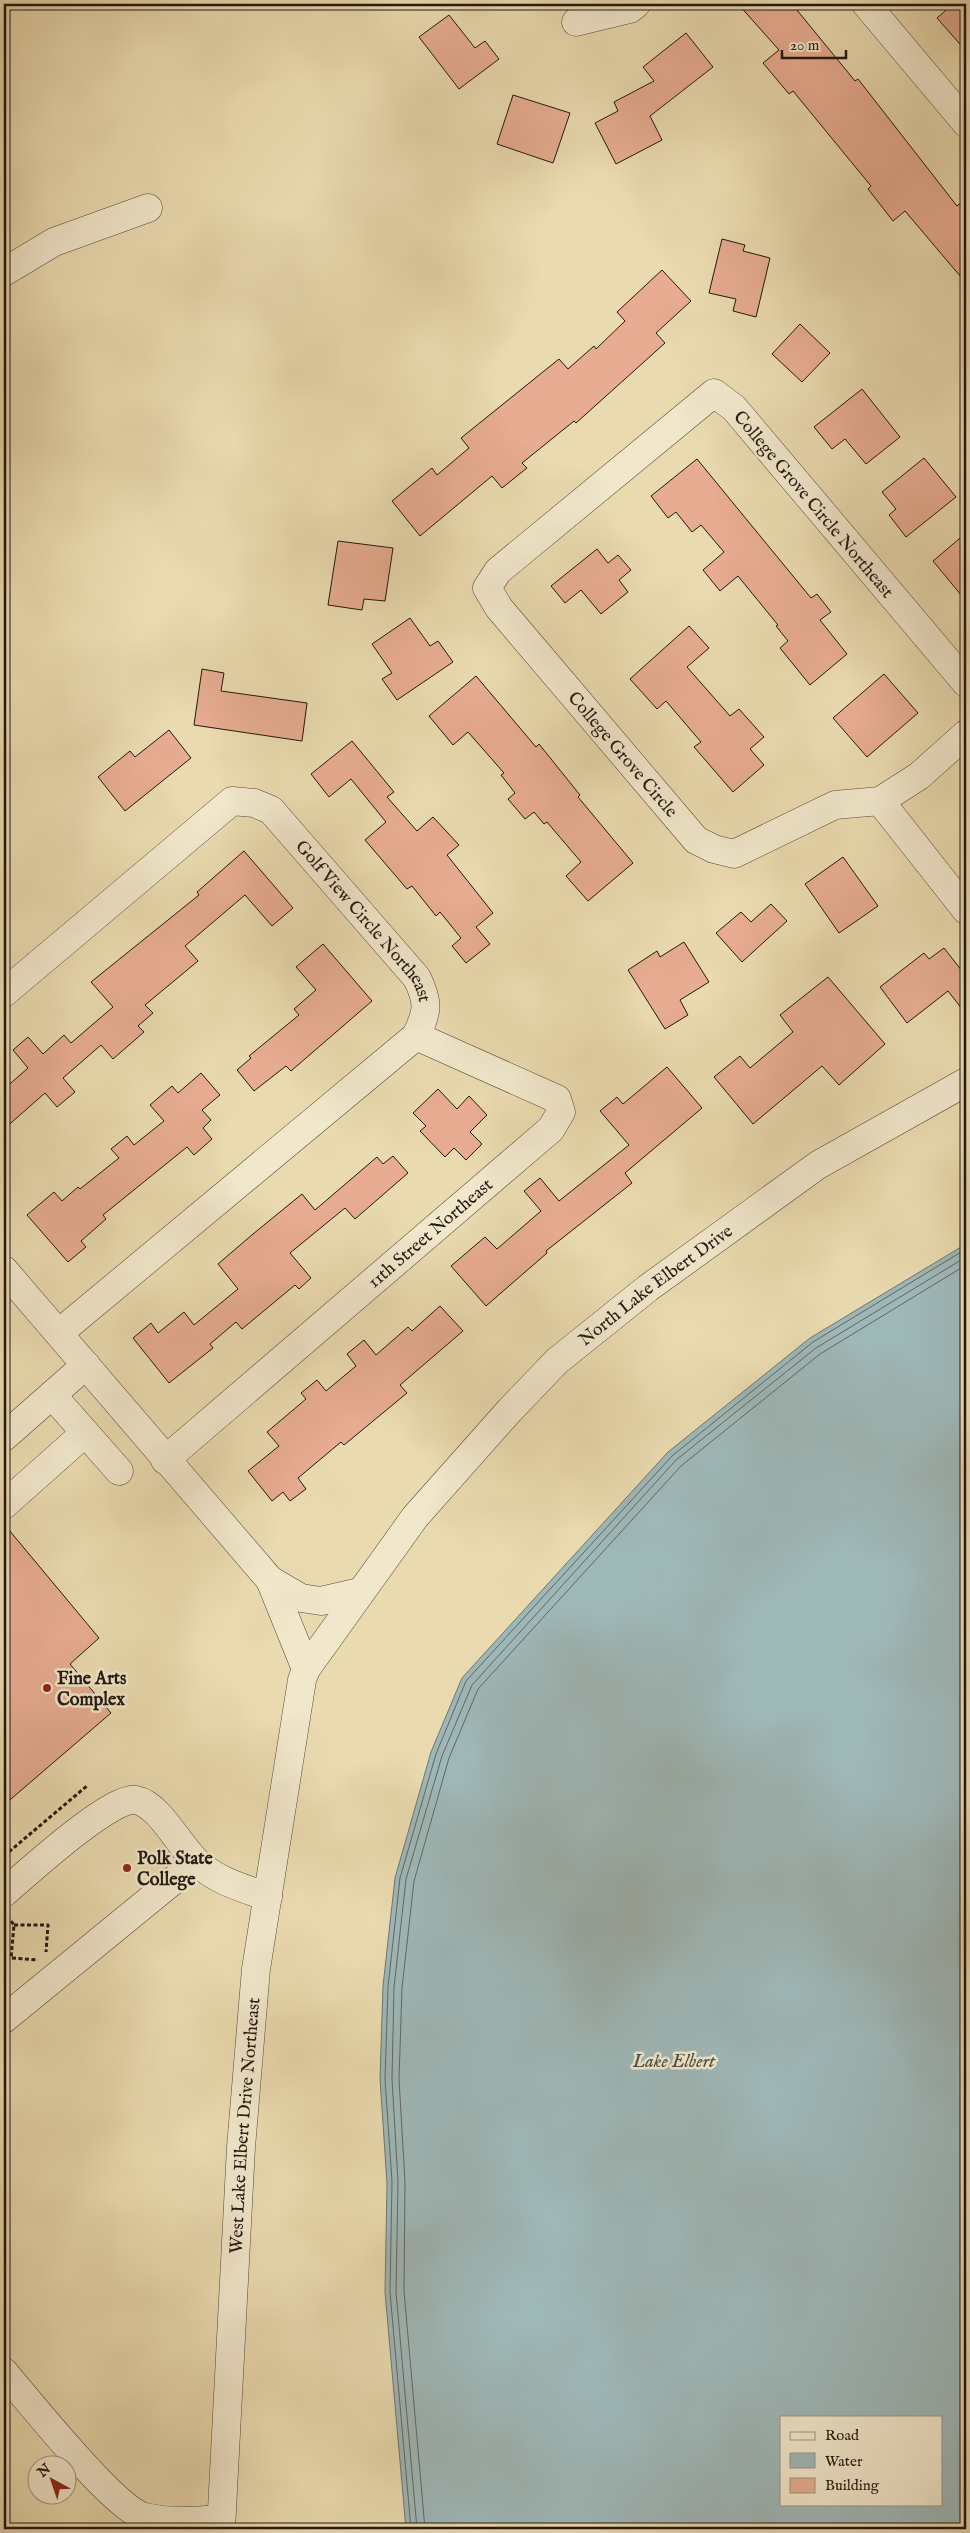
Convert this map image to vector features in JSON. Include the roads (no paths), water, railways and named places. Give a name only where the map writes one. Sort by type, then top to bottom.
[{"type":"street","points":[[576,22],[630,9],[636,4]]},
{"type":"street","points":[[866,4],[966,123]]},
{"type":"street","points":[[4,272],[54,242],[148,208]]},
{"type":"street","name":"College Grove Circle Northeast","points":[[556,523],[714,393],[734,408],[966,683]]},
{"type":"street","name":"College Grove Circle","points":[[556,523],[498,571],[487,588],[499,608],[696,840],[714,849],[734,854],[835,806],[880,801]]},
{"type":"street","points":[[966,734],[919,776],[880,801],[966,910]]},
{"type":"street","name":"Golf View Circle Northeast","points":[[4,993],[232,801],[254,803],[271,810],[417,978],[425,996],[426,1015],[416,1036],[60,1333]]},
{"type":"street","name":"11th Street Northeast","points":[[166,1460],[551,1129],[561,1112],[557,1099],[416,1036]]},
{"type":"street","name":"North Lake Elbert Drive","points":[[306,1669],[415,1517],[510,1410],[557,1361],[648,1288],[818,1166],[966,1082]]},
{"type":"street","points":[[4,1270],[270,1580],[306,1669]]},
{"type":"street","points":[[4,1437],[86,1365]]},
{"type":"street","points":[[52,1395],[119,1471]]},
{"type":"street","points":[[4,1505],[85,1433]]},
{"type":"street","points":[[270,1580],[301,1598],[321,1601],[360,1592]]},
{"type":"street","name":"West Lake Elbert Drive Northeast","points":[[219,2526],[225,2489],[241,2147],[256,1969],[302,1680],[306,1669]]},
{"type":"street","points":[[4,1893],[81,1829],[118,1803],[136,1799],[152,1808],[196,1862],[219,1879],[268,1897]]},
{"type":"street","points":[[4,2019],[196,1862]]},
{"type":"street","points":[[4,2372],[115,2499],[143,2517],[219,2526]]},
{"type":"water","name":"Lake Elbert","points":[[966,1244],[966,2529],[406,2529],[385,2292],[387,2183],[380,2079],[383,1986],[395,1878],[431,1752],[462,1678],[668,1452],[810,1338]]},
{"type":"place","name":"Fine Arts Complex","points":[[47,1688]]},
{"type":"place","name":"Polk State College","points":[[127,1868]]}]
